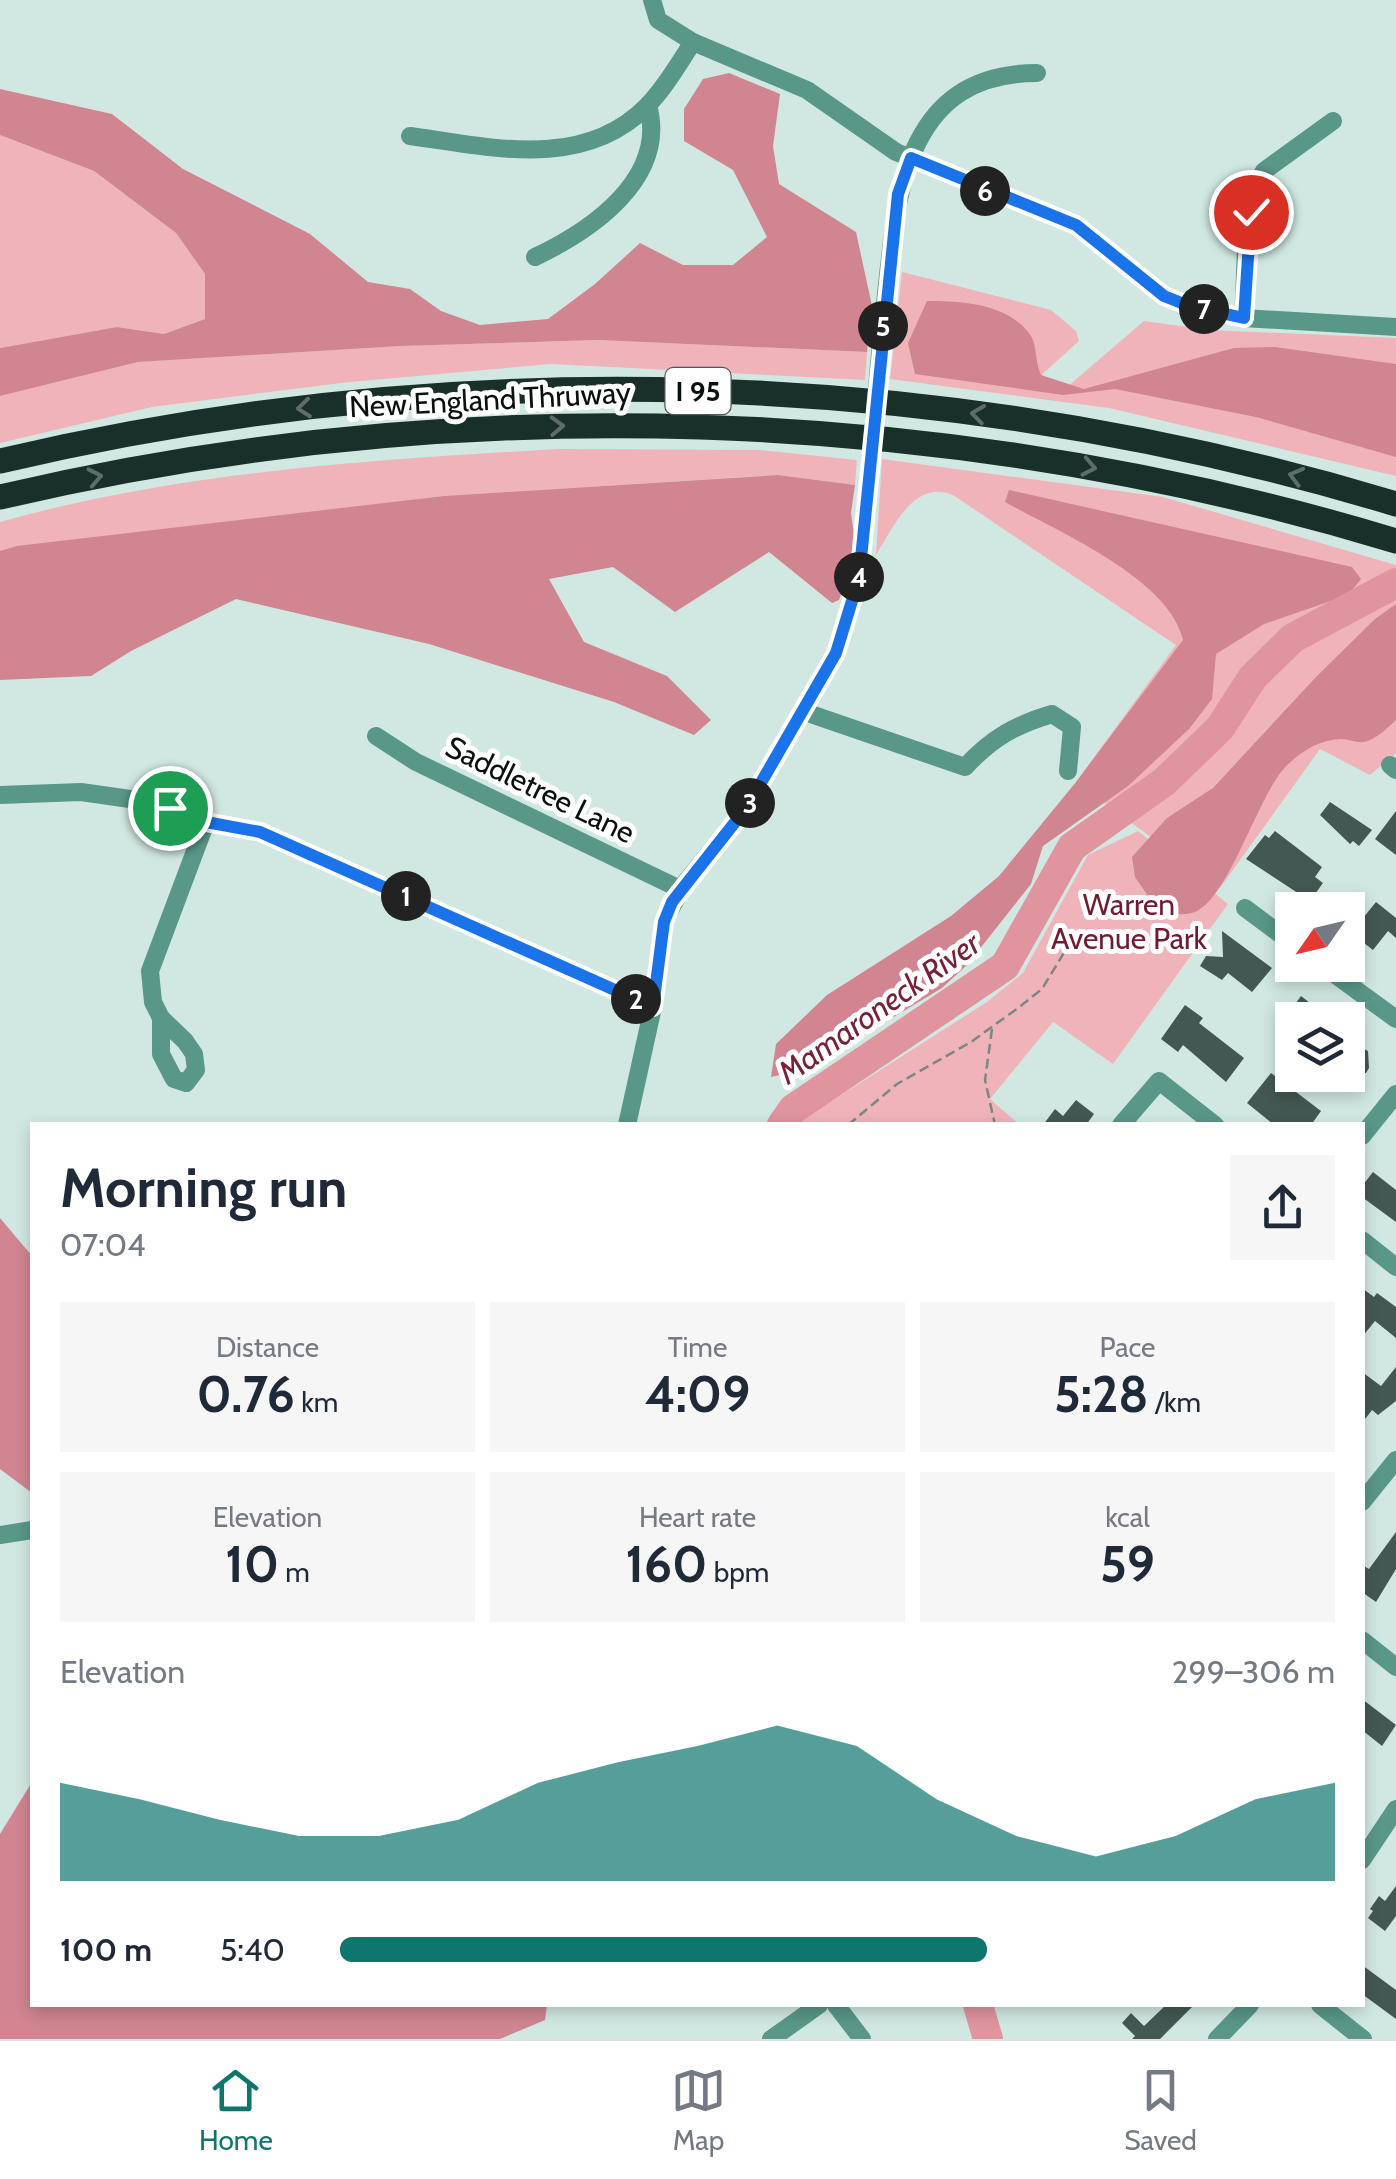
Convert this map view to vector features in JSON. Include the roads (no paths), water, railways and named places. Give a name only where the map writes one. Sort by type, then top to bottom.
[{"type":"highway","name":"New England Thruway","points":[[0,461],[157,429],[322,406],[521,391],[688,390],[858,400],[1055,425],[1244,463],[1393,503]]},
{"type":"highway","name":"New England Thruway","points":[[0,498],[210,456],[362,437],[564,426],[703,426],[887,439],[1068,463],[1188,487],[1396,541]]},
{"type":"street","points":[[652,0],[658,20],[693,42],[808,90],[911,158],[1076,225],[1164,296],[1189,306],[1244,318],[1396,327]]},
{"type":"street","points":[[410,136],[512,150],[579,145],[616,131],[648,105],[693,42]]},
{"type":"street","points":[[628,1122],[653,1007],[664,922],[682,890],[747,807],[836,653],[859,578],[898,194],[922,128],[943,106],[980,82],[1007,73],[1037,73]]},
{"type":"street","points":[[535,257],[594,226],[640,172],[653,124],[648,105]]},
{"type":"street","points":[[1244,318],[1251,212],[1258,182],[1264,171],[1332,122]]},
{"type":"street","points":[[802,711],[965,767],[989,741],[1017,725],[1052,714],[1072,728],[1068,771]]},
{"type":"street","name":"Saddletree Lane","points":[[376,736],[416,762],[682,890]]},
{"type":"street","points":[[0,794],[81,792],[144,801],[206,822],[260,832],[653,1007]]},
{"type":"street","points":[[161,1018],[153,1002],[150,971],[206,822]]},
{"type":"street","points":[[1245,908],[1275,930]]},
{"type":"street","points":[[1345,982],[1396,1019]]},
{"type":"street","points":[[1124,1122],[1159,1081],[1211,1122]]},
{"type":"street","points":[[1365,1132],[1396,1094]]},
{"type":"street","points":[[1365,1242],[1396,1266]]},
{"type":"street","points":[[1365,1498],[1396,1460]]},
{"type":"street","points":[[0,1535],[30,1530]]},
{"type":"street","points":[[1365,1642],[1396,1667]]},
{"type":"street","points":[[1365,1856],[1396,1810]]},
{"type":"street","points":[[770,2039],[816,2007]]},
{"type":"street","points":[[838,2007],[862,2039]]},
{"type":"street","points":[[1217,2039],[1248,2007]]},
{"type":"street","points":[[1323,2007],[1364,2039]]},
{"type":"waterway","name":"Mamaroneck River","points":[[784,1122],[793,1109],[1005,966],[1072,847],[1164,782],[1220,728],[1253,677],[1293,638],[1396,583]]},
{"type":"waterway","name":"Mamaroneck River","points":[[979,2007],[988,2039]]},
{"type":"park label","name":"Warren Avenue Park","points":[[1129,922]]}]
